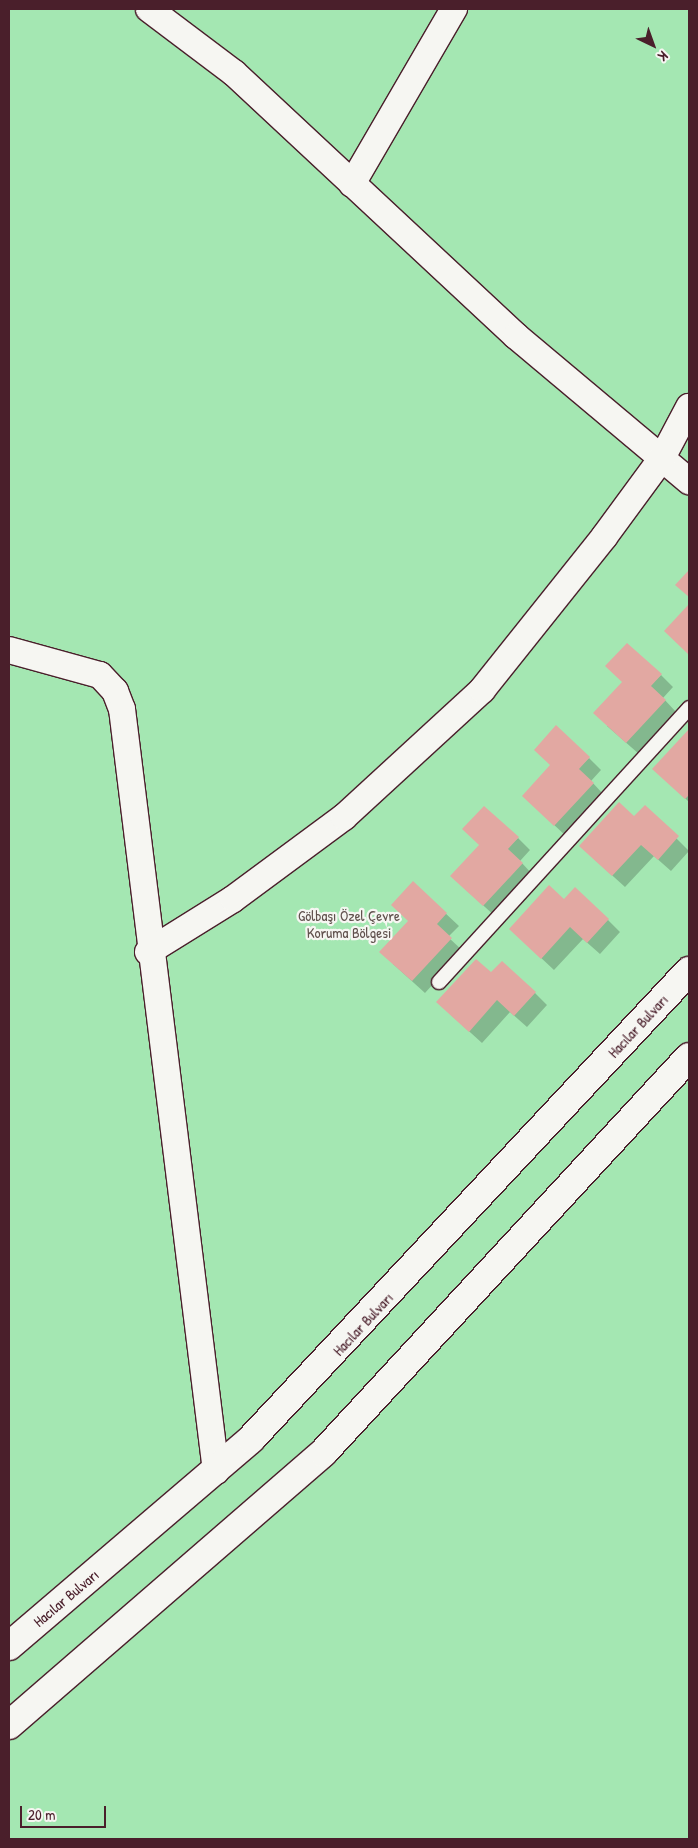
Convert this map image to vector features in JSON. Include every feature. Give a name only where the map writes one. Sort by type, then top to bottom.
[{"type":"main road","name":"Hacılar Bulvarı","points":[[9,1646],[216,1471],[314,1378],[689,971]]},
{"type":"main road","points":[[9,1725],[324,1453],[689,1057]]},
{"type":"street","points":[[149,9],[234,73],[516,336],[689,480]]},
{"type":"street","points":[[352,184],[454,9]]},
{"type":"street","points":[[148,952],[233,899],[344,817],[427,744],[482,690],[662,458],[689,407]]},
{"type":"street","points":[[9,650],[100,675],[115,691],[122,709],[148,952],[216,1471]]},
{"type":"lane","points":[[439,982],[689,708]]},
{"type":"green space","name":"Gölbaşı Özel Çevre Koruma Bölgesi","points":[[9,9],[689,9],[689,1839],[9,1839]]},
{"type":"building","points":[[689,570],[689,597],[675,585]]},
{"type":"building","points":[[689,604],[689,655],[664,631]]},
{"type":"building","points":[[627,643],[662,674],[651,686],[666,700],[626,743],[593,713],[622,682],[605,666]]},
{"type":"building","points":[[556,725],[590,757],[579,769],[594,783],[554,826],[522,796],[550,765],[534,750]]},
{"type":"building","points":[[689,729],[689,795],[685,799],[652,769]]},
{"type":"building","points":[[619,802],[634,816],[645,805],[679,836],[658,860],[641,845],[612,876],[579,846]]},
{"type":"building","points":[[484,806],[519,837],[508,849],[523,863],[483,906],[450,876],[479,845],[462,829]]},
{"type":"building","points":[[413,881],[447,913],[437,924],[452,938],[412,981],[379,952],[408,921],[391,905]]},
{"type":"building","points":[[549,885],[564,899],[575,887],[609,919],[587,943],[570,927],[541,959],[509,929]]},
{"type":"building","points":[[476,959],[491,972],[502,961],[536,992],[514,1016],[497,1000],[469,1032],[436,1002]]}]
